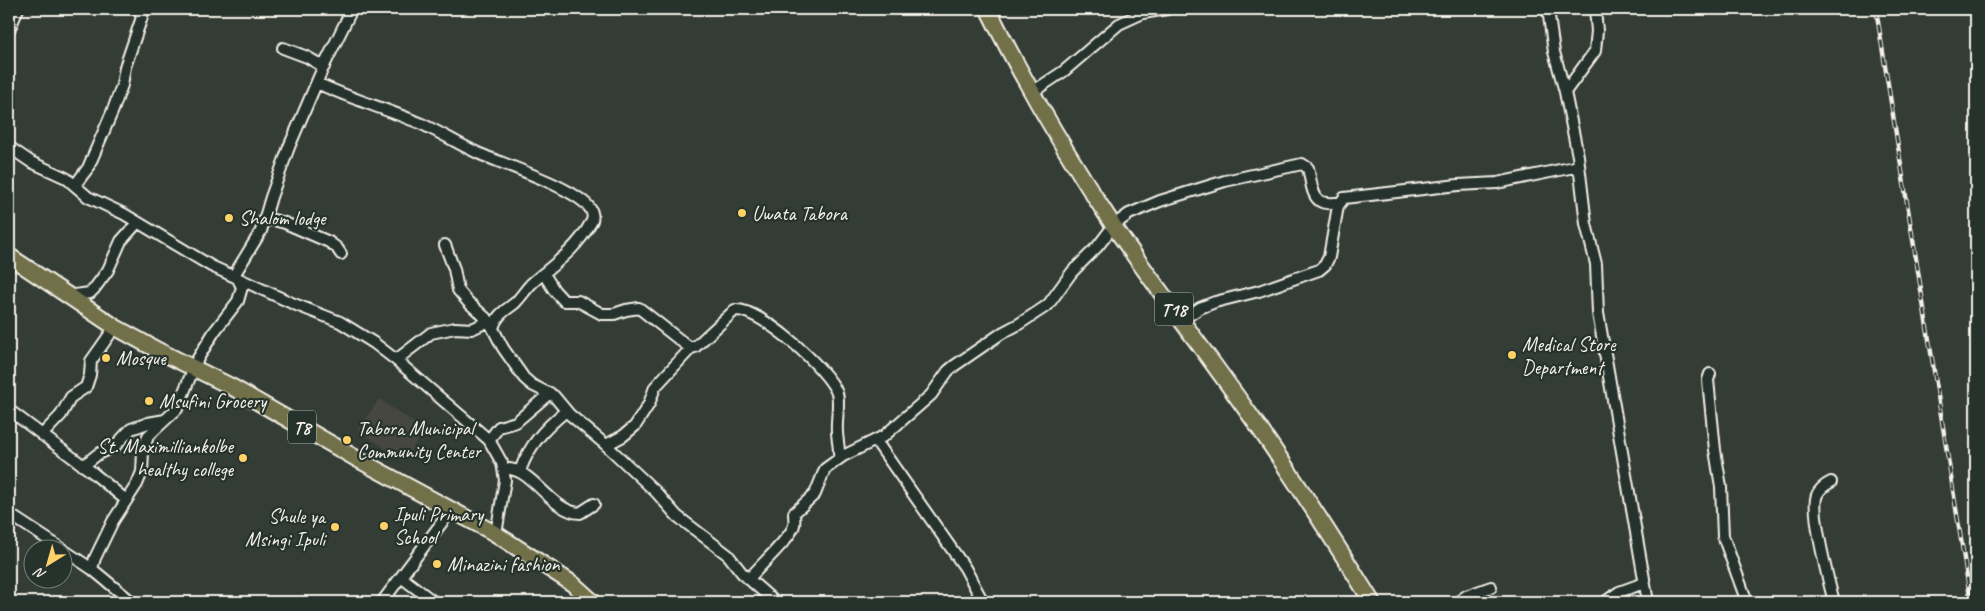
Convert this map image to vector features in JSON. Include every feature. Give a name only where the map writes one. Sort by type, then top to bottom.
[{"type":"highway","name":"T18","points":[[988,9],[1031,93],[1114,225],[1251,416],[1336,543],[1372,602]]},
{"type":"highway","name":"T8","points":[[9,256],[66,296],[115,327],[232,387],[359,460],[496,534],[573,584],[593,602]]},
{"type":"main road","points":[[1972,602],[1976,601]]},
{"type":"street","points":[[9,30],[18,9]]},
{"type":"street","points":[[75,185],[88,168],[121,90],[124,67],[142,17],[138,9]]},
{"type":"street","points":[[92,569],[106,535],[140,478],[142,452],[148,436],[177,409],[192,368],[210,338],[238,301],[242,287],[236,274],[239,266],[261,232],[288,147],[352,9]]},
{"type":"street","points":[[1031,93],[1064,71],[1119,24],[1143,14],[1166,9]]},
{"type":"street","points":[[1548,9],[1556,60],[1565,92],[1579,166],[1586,224],[1596,264],[1598,313],[1648,602]]},
{"type":"street","points":[[1565,92],[1595,51],[1597,31],[1595,9]]},
{"type":"street","points":[[283,48],[324,66]]},
{"type":"street","points":[[317,83],[352,99],[414,121],[479,154],[530,173],[585,203],[593,215],[590,225],[569,254],[530,285],[513,305],[501,312],[491,324],[472,329],[455,328],[431,333],[396,360]]},
{"type":"street","points":[[9,146],[31,162],[63,176],[88,197],[124,214],[211,266],[294,304],[340,322],[374,343],[396,360],[488,440],[502,463],[505,480],[496,534]]},
{"type":"street","points":[[749,580],[792,530],[794,513],[815,494],[825,469],[840,458],[876,441],[930,396],[948,371],[954,366],[1002,333],[1050,304],[1072,272],[1098,246],[1114,225],[1139,209],[1167,198],[1225,181],[1302,164],[1308,168],[1314,192],[1318,199],[1326,203],[1339,203],[1348,197],[1458,185],[1497,183],[1579,166]]},
{"type":"street","points":[[1182,320],[1200,308],[1214,302],[1259,291],[1319,270],[1325,265],[1329,257],[1339,203]]},
{"type":"street","points":[[266,218],[285,223],[329,242],[338,248],[341,254]]},
{"type":"street","points":[[66,296],[90,293],[94,289],[108,270],[121,241],[137,223]]},
{"type":"street","points":[[446,245],[454,269],[458,290],[491,324],[502,348],[524,378],[534,386],[550,393],[566,411],[656,492],[677,516],[728,555],[749,580],[775,602]]},
{"type":"street","points":[[544,274],[564,301],[578,301],[595,311],[609,314],[639,308],[682,342],[692,347]]},
{"type":"street","points":[[606,445],[623,436],[635,426],[649,404],[655,387],[692,347],[735,310],[748,312],[775,328],[812,360],[827,377],[838,398],[837,432],[840,458]]},
{"type":"street","points":[[42,435],[61,415],[72,398],[86,387],[90,375],[90,361],[115,327]]},
{"type":"street","points":[[1710,374],[1708,380],[1712,426],[1721,487],[1723,536],[1747,602]]},
{"type":"street","points":[[488,440],[499,427],[516,422],[550,393]]},
{"type":"street","points":[[9,410],[126,500]]},
{"type":"street","points":[[520,471],[528,452],[540,434],[566,411]]},
{"type":"street","points":[[83,466],[98,454],[115,446],[131,429],[148,423],[167,420]]},
{"type":"street","points":[[876,441],[964,568],[983,602]]},
{"type":"street","points":[[503,469],[520,471],[543,492],[571,511],[580,513],[594,504]]},
{"type":"street","points":[[1831,482],[1821,488],[1817,494],[1815,511],[1834,602]]},
{"type":"street","points":[[382,602],[452,510]]},
{"type":"street","points":[[9,514],[45,538]]},
{"type":"street","points":[[72,556],[92,569],[132,602]]},
{"type":"street","points":[[400,577],[434,602]]},
{"type":"street","points":[[1605,602],[1619,592],[1644,583]]},
{"type":"street","points":[[1458,602],[1466,596],[1491,587]]},
{"type":"shaded area","name":"Ipuli Primary School","points":[[379,399],[425,430],[404,461],[358,430]]},
{"type":"railway","points":[[1876,9],[1971,602]]},
{"type":"place","name":"Uwata Tabora","points":[[742,213]]},
{"type":"place","name":"Shalom lodge","points":[[229,218]]},
{"type":"place","name":"Medical Store Department","points":[[1512,355]]},
{"type":"place","name":"Mosque","points":[[106,358]]},
{"type":"place","name":"Msufini Grocery","points":[[149,401]]},
{"type":"place","name":"Tabora Municipal Community Center","points":[[347,440]]},
{"type":"place","name":"St. Maximilliankolbe healthy college","points":[[243,458]]},
{"type":"place","name":"Ipuli Primary School","points":[[384,526]]},
{"type":"place","name":"Shule ya Msingi Ipuli","points":[[335,527]]},
{"type":"place","name":"Minazini fashion","points":[[437,564]]}]
